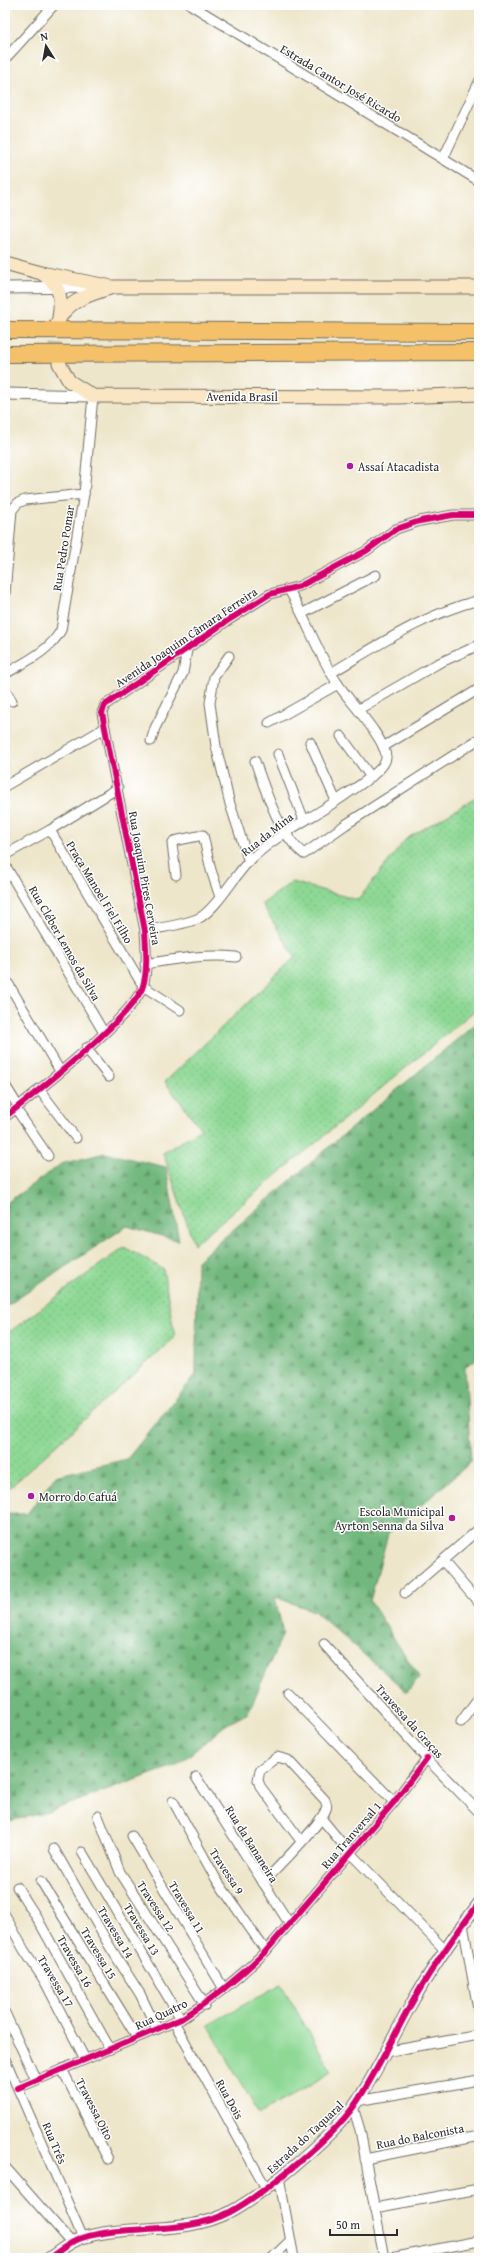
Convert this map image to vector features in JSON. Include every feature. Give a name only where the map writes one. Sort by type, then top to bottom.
[{"type":"highway","points":[[5,330],[479,332]]},
{"type":"highway","points":[[448,352],[479,358]]},
{"type":"highway","points":[[5,354],[479,352]]},
{"type":"main road","points":[[5,263],[41,273],[112,287],[479,287]]},
{"type":"main road","points":[[41,273],[58,288],[61,303],[58,321],[71,305],[85,296],[112,287]]},
{"type":"main road","points":[[59,363],[69,381],[93,396]]},
{"type":"main road","name":"Avenida Brasil","points":[[93,396],[399,397],[479,394]]},
{"type":"street","points":[[5,59],[54,5]]},
{"type":"street","name":"Estrada Cantor José Ricardo","points":[[191,5],[479,181]]},
{"type":"street","points":[[443,159],[479,82]]},
{"type":"street","points":[[5,288],[112,287]]},
{"type":"street","name":"Avenida Brasil","points":[[5,394],[93,396]]},
{"type":"street","name":"Rua Pedro Pomar","points":[[5,674],[46,648],[56,639],[62,630],[84,494],[93,396]]},
{"type":"street","points":[[5,594],[12,510],[18,503],[25,500],[84,494]]},
{"type":"street","name":"Avenida Joaquim Câmara Ferreira","points":[[105,728],[102,709],[105,705],[187,650],[227,621],[270,594],[289,590],[366,551],[396,528],[420,521],[454,515],[479,515]]},
{"type":"street","points":[[303,613],[376,575]]},
{"type":"street","points":[[289,590],[303,613],[331,673],[338,684],[359,709],[383,747],[479,689]]},
{"type":"street","points":[[331,673],[422,620],[456,606],[479,600]]},
{"type":"street","points":[[359,709],[437,664],[479,645]]},
{"type":"street","points":[[151,741],[155,728],[183,673],[187,650]]},
{"type":"street","points":[[229,656],[214,677],[210,703],[216,746],[230,804],[249,862]]},
{"type":"street","points":[[269,723],[338,684]]},
{"type":"street","points":[[5,690],[12,701]]},
{"type":"street","points":[[5,786],[105,728]]},
{"type":"street","name":"Rua Joaquim Pires Cerveira","points":[[5,1118],[104,1033],[130,1008],[143,986],[145,931],[105,728]]},
{"type":"street","points":[[341,736],[370,777]]},
{"type":"street","points":[[255,761],[268,797],[286,832],[302,853],[307,854],[345,825],[479,739]]},
{"type":"street","points":[[310,742],[336,802]]},
{"type":"street","name":"Rua da Mina","points":[[145,931],[196,919],[202,916],[249,862],[286,832],[336,802],[370,777],[385,763],[386,755],[383,747]]},
{"type":"street","points":[[278,754],[304,820]]},
{"type":"street","points":[[5,855],[50,830],[118,788]]},
{"type":"street","name":"Praça Manoel Fiel Filho","points":[[50,830],[143,986]]},
{"type":"street","points":[[176,875],[172,844],[174,840],[203,834],[211,870],[220,897]]},
{"type":"street","name":"Rua Cléber Lemos da Silva","points":[[5,865],[104,1033]]},
{"type":"street","points":[[145,964],[188,957],[212,955],[236,957]]},
{"type":"street","points":[[5,978],[60,1071]]},
{"type":"street","points":[[143,986],[180,1010]]},
{"type":"street","points":[[86,1048],[109,1077]]},
{"type":"street","points":[[5,1085],[48,1156]]},
{"type":"street","points":[[39,1089],[76,1138]]},
{"type":"street","points":[[405,1593],[479,1529]]},
{"type":"street","points":[[443,1561],[479,1603]]},
{"type":"street","name":"Travessa da Graças","points":[[324,1644],[427,1758],[479,1812]]},
{"type":"street","points":[[288,1693],[394,1802]]},
{"type":"street","points":[[462,1722],[476,1709],[479,1697]]},
{"type":"street","points":[[263,1883],[301,1841],[321,1818],[327,1804],[322,1796],[288,1760],[280,1756],[274,1758],[260,1770],[258,1780],[260,1786],[301,1841]]},
{"type":"street","name":"Rua Tranversal 1","points":[[289,1923],[394,1802],[427,1758]]},
{"type":"street","name":"Rua da Bananeira","points":[[196,1777],[289,1923]]},
{"type":"street","name":"Travessa 9","points":[[173,1801],[212,1872],[266,1951]]},
{"type":"street","name":"Travessa 12","points":[[98,1816],[120,1872],[205,2005]]},
{"type":"street","points":[[321,1818],[350,1853],[445,1950]]},
{"type":"street","name":"Travessa 11","points":[[132,1836],[224,1989]]},
{"type":"street","name":"Travessa 14","points":[[54,1849],[106,1941],[140,1994],[157,2029]]},
{"type":"street","name":"Travessa 13","points":[[82,1852],[177,2020]]},
{"type":"street","name":"Travessa 15","points":[[41,1881],[138,2037]]},
{"type":"street","name":"Travessa 16","points":[[17,1886],[37,1918],[110,2049]]},
{"type":"street","name":"Estrada do Taquaral","points":[[49,2258],[71,2242],[83,2238],[117,2231],[196,2223],[231,2211],[266,2188],[333,2129],[355,2104],[410,2007],[445,1950],[479,1903]]},
{"type":"street","name":"Travessa 17","points":[[5,1915],[24,1950],[44,1980],[85,2060]]},
{"type":"street","name":"Rua Quatro","points":[[18,2088],[157,2029],[205,2005],[266,1951],[289,1923]]},
{"type":"street","points":[[463,1924],[479,2015]]},
{"type":"street","points":[[5,2013],[36,2080]]},
{"type":"street","name":"Rua Dois","points":[[177,2020],[266,2188]]},
{"type":"street","points":[[385,2052],[479,2035]]},
{"type":"street","name":"Rua Três","points":[[5,2059],[83,2238]]},
{"type":"street","name":"Travessa Oito","points":[[62,2069],[108,2159]]},
{"type":"street","points":[[384,2258],[355,2104],[479,2080]]},
{"type":"street","name":"Rua do Balconista","points":[[365,2159],[479,2136]]},
{"type":"street","points":[[5,2167],[71,2242]]},
{"type":"street","points":[[279,2177],[294,2258]]},
{"type":"street","points":[[374,2208],[479,2189]]},
{"type":"street","points":[[272,2258],[290,2241]]},
{"type":"street","points":[[391,2258],[479,2241]]},
{"type":"green space","points":[[479,796],[479,1007],[194,1244],[163,1153],[201,1129],[165,1082],[295,957],[262,904],[292,882],[358,900],[406,839]]},
{"type":"green space","points":[[479,1021],[479,1357],[465,1367],[471,1462],[388,1534],[370,1601],[419,1677],[407,1692],[314,1611],[275,1597],[283,1633],[248,1713],[224,1726],[179,1764],[48,1812],[5,1822],[5,1514],[27,1514],[55,1476],[127,1459],[196,1374],[197,1261],[337,1140]]},
{"type":"green space","points":[[105,1153],[166,1167],[179,1241],[127,1226],[5,1307],[5,1204],[61,1164]]},
{"type":"green space","points":[[124,1247],[163,1269],[175,1337],[5,1492],[5,1335]]},
{"type":"green space","points":[[281,1984],[332,2072],[259,2114],[208,2025]]},
{"type":"tunnel","points":[[57,324],[55,346],[58,362]]},
{"type":"cycle path","points":[[5,1117],[103,1035],[136,999],[145,979],[145,931],[102,713],[105,705],[227,621],[270,594],[300,586],[366,551],[396,529],[420,521],[453,515],[479,515]]},
{"type":"cycle path","points":[[18,2088],[181,2019],[225,1988],[266,1951],[394,1802],[427,1758]]},
{"type":"cycle path","points":[[49,2258],[69,2244],[82,2238],[119,2231],[176,2227],[213,2219],[230,2212],[279,2179],[314,2149],[344,2119],[362,2095],[425,1981],[451,1941],[479,1903]]},
{"type":"place","name":"Assaí Atacadista","points":[[350,466]]},
{"type":"place","name":"Morro do Cafuá","points":[[31,1496]]},
{"type":"place","name":"Escola Municipal Ayrton Senna da Silva","points":[[452,1518]]}]
